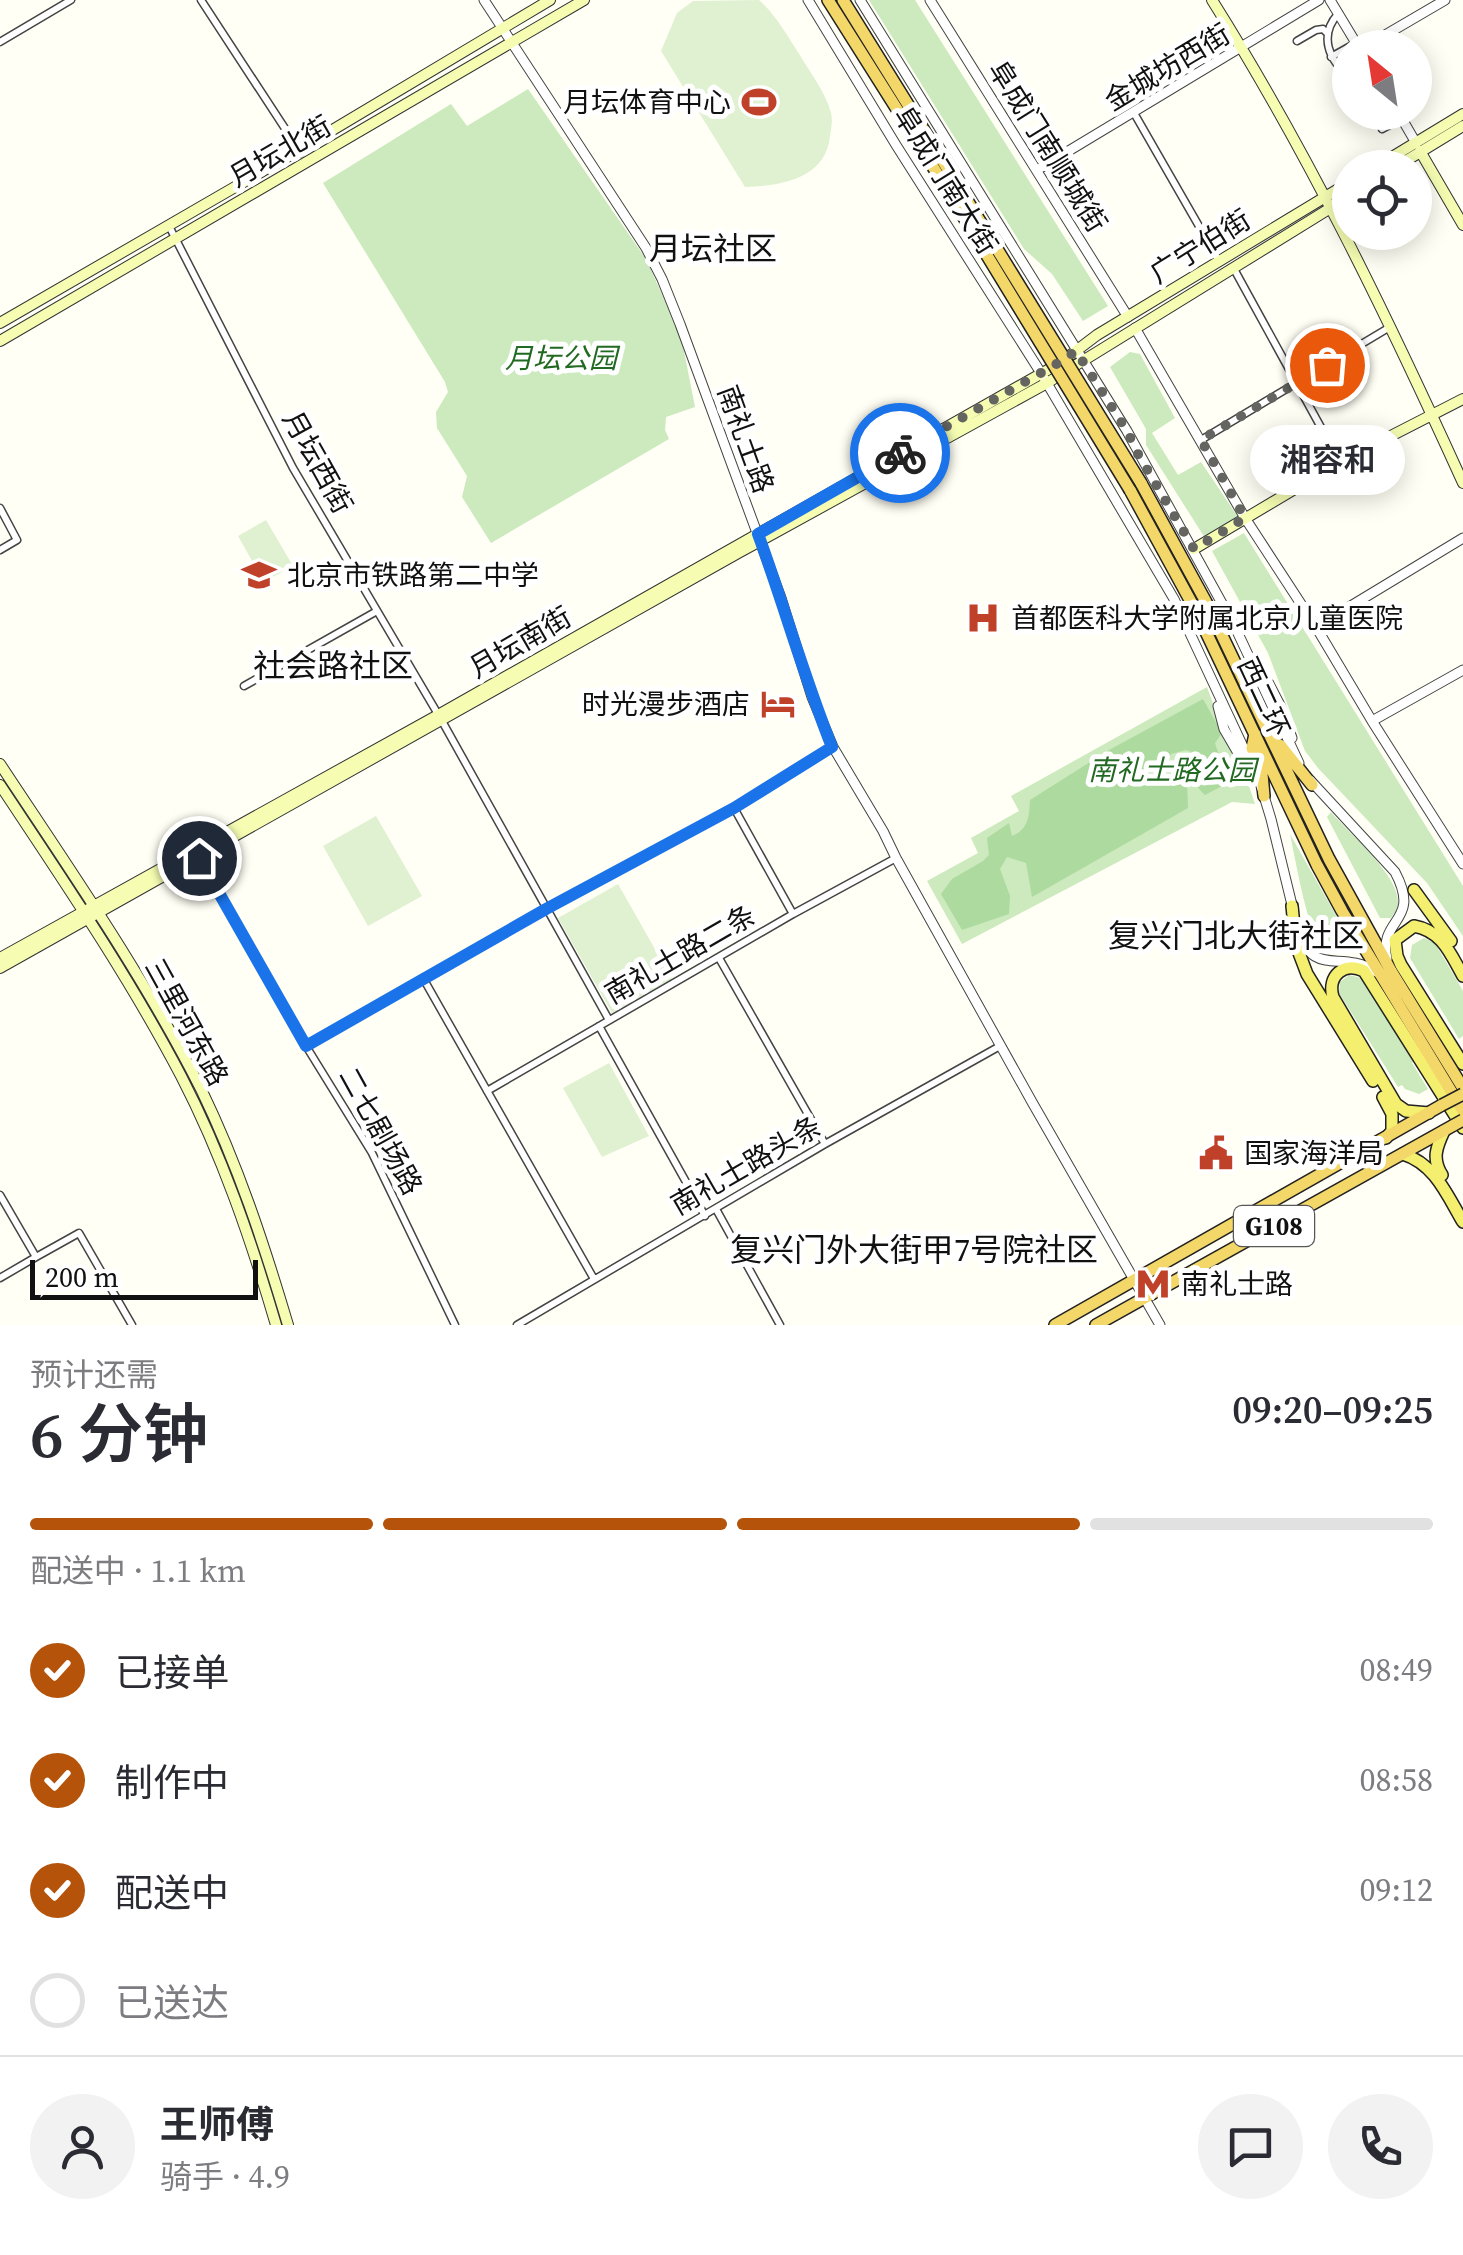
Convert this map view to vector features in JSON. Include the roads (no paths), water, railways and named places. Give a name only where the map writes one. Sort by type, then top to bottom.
[{"type":"highway","name":"西二环","points":[[828,0],[1136,487]]},
{"type":"highway","name":"西二环","points":[[843,0],[1206,602],[1317,865],[1463,1091]]},
{"type":"highway","points":[[1264,796],[1262,774],[1252,748],[1260,729],[1312,784]]},
{"type":"highway","name":"西二环","points":[[1387,974],[1463,1110]]},
{"type":"highway","points":[[1429,1113],[1463,1091]]},
{"type":"highway","name":"G108","points":[[1056,1325],[1429,1113]]},
{"type":"highway","name":"G108","points":[[1096,1325],[1456,1126]]},
{"type":"main road","name":"月坛北街","points":[[0,322],[550,0]]},
{"type":"main road","name":"月坛北街","points":[[0,341],[584,0]]},
{"type":"main road","points":[[1212,0],[1244,46],[1332,203]]},
{"type":"main road","points":[[1415,150],[1463,114]]},
{"type":"main road","points":[[1412,150],[1463,126]]},
{"type":"main road","points":[[1418,147],[1463,225]]},
{"type":"main road","name":"广宁伯街","points":[[1063,367],[1076,351],[1128,317],[1332,191]]},
{"type":"main road","name":"广宁伯街","points":[[1063,367],[1084,361],[1332,207]]},
{"type":"main road","points":[[1354,250],[1463,469]]},
{"type":"main road","points":[[1355,250],[1435,414],[1463,484]]},
{"type":"main road","name":"月坛南街","points":[[0,968],[90,913],[1063,367]]},
{"type":"main road","points":[[1194,549],[1340,462],[1463,399]]},
{"type":"main road","name":"月坛南街","points":[[0,958],[199,858],[440,718]]},
{"type":"main road","name":"三里河东路","points":[[0,764],[90,913],[199,1114],[247,1230],[276,1325]]},
{"type":"main road","name":"三里河东路","points":[[0,785],[153,1003],[202,1093],[252,1209],[288,1325]]},
{"type":"main road","points":[[1414,890],[1463,962]]},
{"type":"main road","points":[[1292,906],[1296,945],[1307,974],[1392,1114],[1392,1131],[1386,1138]]},
{"type":"main road","points":[[1398,920],[1396,956],[1463,1064]]},
{"type":"main road","points":[[1395,940],[1414,926],[1432,932],[1445,944],[1463,976]]},
{"type":"main road","points":[[1346,961],[1361,969],[1374,985],[1456,1126],[1438,1144],[1435,1160],[1463,1208]]},
{"type":"main road","points":[[1361,969],[1346,968],[1334,976],[1332,998],[1396,1104],[1406,1112],[1429,1113]]},
{"type":"main road","points":[[1404,1154],[1432,1171],[1463,1222]]},
{"type":"street","points":[[0,42],[71,0]]},
{"type":"street","points":[[202,0],[307,162]]},
{"type":"street","name":"南礼士路","points":[[484,0],[646,248],[662,280],[759,538],[832,747],[1160,1325]]},
{"type":"street","name":"阜成门南大街","points":[[808,0],[1008,318],[1174,599],[1206,670],[1224,730],[1264,796],[1304,947],[1310,955],[1323,960],[1346,961]]},
{"type":"street","name":"阜成门南大街","points":[[860,0],[1127,431],[1280,704],[1294,755],[1312,784],[1414,890]]},
{"type":"street","name":"阜成门南顺城街","points":[[930,0],[1128,317]]},
{"type":"street","name":"金城坊西街","points":[[1037,170],[1319,0]]},
{"type":"street","points":[[1330,0],[1349,30]]},
{"type":"street","points":[[1390,30],[1445,0]]},
{"type":"street","points":[[1332,57],[1328,34],[1331,21],[1338,14]]},
{"type":"street","points":[[1298,41],[1320,29],[1328,34]]},
{"type":"street","points":[[1134,114],[1219,261]]},
{"type":"street","points":[[1408,130],[1418,147]]},
{"type":"street","name":"月坛西街","points":[[168,226],[297,475],[440,718],[609,1020]]},
{"type":"street","points":[[1233,268],[1340,462]]},
{"type":"street","points":[[1008,318],[1043,298]]},
{"type":"street","points":[[1025,308],[1063,367]]},
{"type":"street","points":[[1135,328],[1245,518],[1463,864]]},
{"type":"street","points":[[1201,440],[1390,328]]},
{"type":"street","points":[[0,508],[17,540],[0,550]]},
{"type":"street","points":[[1316,627],[1463,538]]},
{"type":"street","points":[[244,686],[377,611]]},
{"type":"street","points":[[1372,721],[1463,670]]},
{"type":"street","points":[[306,1046],[546,909],[734,808],[832,747]]},
{"type":"street","points":[[734,808],[794,914]]},
{"type":"street","name":"二七剧场路","points":[[199,858],[372,1153],[454,1322]]},
{"type":"street","name":"南礼士路二条","points":[[487,1090],[896,858]]},
{"type":"street","points":[[1346,961],[1387,974],[1386,942],[1405,904],[1395,872]]},
{"type":"street","points":[[719,958],[825,1144]]},
{"type":"street","points":[[424,978],[594,1279]]},
{"type":"street","points":[[599,1026],[704,1216]]},
{"type":"street","name":"南礼士路头条","points":[[516,1325],[1000,1046]]},
{"type":"street","points":[[0,1195],[36,1257]]},
{"type":"street","points":[[716,1209],[780,1325]]},
{"type":"street","points":[[0,1278],[79,1233],[132,1325]]},
{"type":"street","points":[[443,1325],[454,1322]]},
{"type":"place","name":"月坛体育中心","points":[[759,102]]},
{"type":"place","name":"湘容和","points":[[1327,365]]},
{"type":"place","name":"北京市铁路第二中学","points":[[259,575]]},
{"type":"place","name":"首都医科大学附属北京儿童医院","points":[[983,618]]},
{"type":"place","name":"时光漫步酒店","points":[[778,704]]},
{"type":"place","name":"国家海洋局","points":[[1216,1153]]},
{"type":"place","name":"南礼士路","points":[[1153,1284]]},
{"type":"district","name":"月坛社区","points":[[713,249]]},
{"type":"district","name":"社会路社区","points":[[333,666]]},
{"type":"district","name":"复兴门北大街社区","points":[[1236,936]]},
{"type":"district","name":"复兴门外大街甲7号院社区","points":[[914,1250]]},
{"type":"park label","name":"月坛公园","points":[[561,358]]},
{"type":"park label","name":"南礼士路公园","points":[[1172,770]]}]
